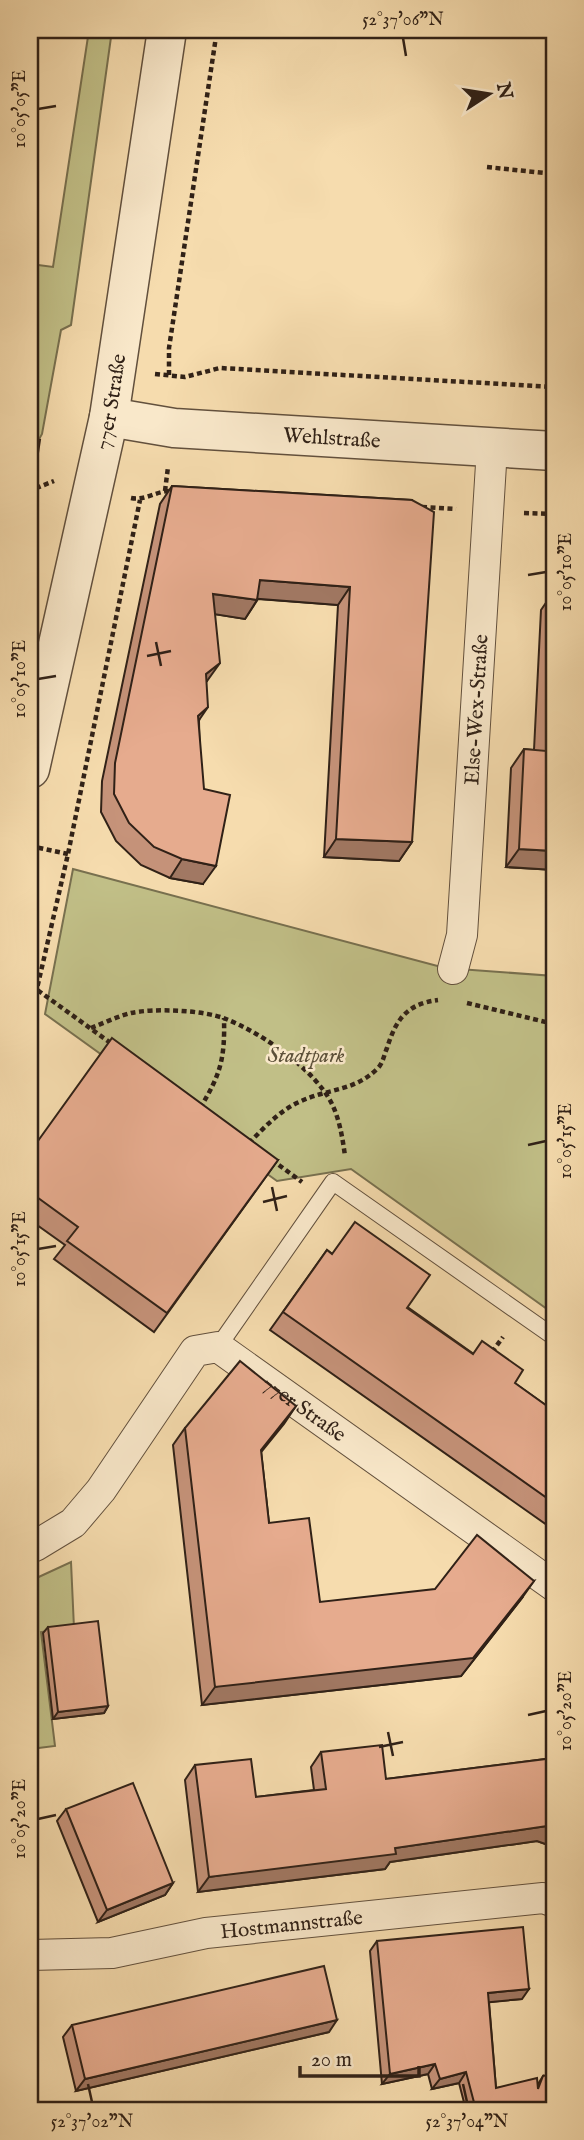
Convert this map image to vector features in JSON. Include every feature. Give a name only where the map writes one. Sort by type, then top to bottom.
[{"type":"street","name":"77er Straße","points":[[30,769],[109,417],[167,30]]},
{"type":"street","name":"Wehlstraße","points":[[109,417],[174,428],[554,451]]},
{"type":"street","name":"Else-Wex-Straße","points":[[453,969],[462,936],[492,448]]},
{"type":"street","name":"77er Straße","points":[[218,1347],[554,1586]]},
{"type":"street","points":[[30,1546],[35,1546],[74,1523],[109,1496],[195,1351],[218,1347]]},
{"type":"street","name":"Hostmannstraße","points":[[30,1955],[112,1953],[206,1933],[543,1898],[554,1902]]},
{"type":"lane","points":[[218,1347],[333,1182],[554,1337]]},
{"type":"path","points":[[169,375],[170,348],[217,30]]},
{"type":"path","points":[[487,167],[554,174]]},
{"type":"path","points":[[117,369],[185,377],[220,368],[554,387]]},
{"type":"path","points":[[92,489],[141,500],[165,491],[178,492]]},
{"type":"path","points":[[30,1019],[68,853],[141,500]]},
{"type":"path","points":[[421,507],[554,514]]},
{"type":"path","points":[[30,846],[68,853]]},
{"type":"path","points":[[30,987],[112,1044]]},
{"type":"path","points":[[249,1143],[269,1122],[297,1102],[325,1091],[358,1084],[381,1066],[395,1024],[420,1002],[440,1000]]},
{"type":"path","points":[[463,1002],[554,1024]]},
{"type":"path","points":[[90,1028],[131,1013],[174,1010],[224,1018],[260,1036],[294,1061],[325,1091],[341,1128],[346,1161],[333,1182]]},
{"type":"path","points":[[200,1108],[217,1081],[225,1051],[224,1018]]},
{"type":"path","points":[[189,1100],[210,1115]]},
{"type":"path","points":[[239,1136],[260,1151]]},
{"type":"path","points":[[270,1158],[323,1196]]},
{"type":"path","points":[[489,1357],[520,1313]]},
{"type":"green space","points":[[89,30],[112,30],[71,325],[61,330],[42,434],[32,452],[30,465],[30,264],[53,267]]},
{"type":"green space","name":"Stadtpark","points":[[73,869],[445,968],[554,976],[554,1314],[351,1169],[277,1181],[45,1014]]},
{"type":"green space","points":[[71,1562],[74,1628],[41,1632],[55,1746],[30,1749],[30,1581]]},
{"type":"building","points":[[30,439],[40,440],[35,473],[30,472]]},
{"type":"building","points":[[172,486],[412,500],[434,512],[412,842],[336,839],[350,587],[260,580],[257,600],[213,594],[220,663],[206,674],[208,707],[198,716],[204,789],[230,795],[216,866],[182,859],[154,847],[129,823],[114,794],[115,763]]},
{"type":"building","points":[[554,591],[554,851],[519,849],[524,749],[546,751]]},
{"type":"building","points":[[112,1038],[278,1160],[167,1313],[67,1241],[78,1227],[30,1192],[30,1152]]},
{"type":"building","points":[[355,1222],[430,1275],[407,1308],[473,1354],[482,1341],[523,1370],[515,1383],[554,1411],[554,1503],[283,1312],[327,1250],[332,1254]]},
{"type":"building","points":[[240,1361],[296,1406],[261,1450],[269,1523],[309,1518],[320,1602],[435,1589],[477,1535],[534,1581],[473,1658],[215,1687],[185,1428]]},
{"type":"building","points":[[98,1621],[108,1706],[58,1712],[48,1627]]},
{"type":"building","points":[[382,1745],[386,1779],[554,1758],[554,1828],[547,1826],[395,1848],[396,1854],[209,1877],[195,1765],[251,1759],[256,1797],[326,1789],[321,1752]]},
{"type":"building","points":[[133,1783],[173,1883],[107,1910],[66,1809]]},
{"type":"building","points":[[523,1927],[529,1989],[488,1993],[496,2088],[537,2078],[538,2089],[543,2076],[554,2073],[554,2109],[476,2110],[466,2072],[440,2079],[435,2064],[390,2074],[377,1941]]},
{"type":"building","points":[[324,1966],[337,2020],[85,2079],[72,2025]]},
{"type":"building","points":[[30,2082],[38,2110],[30,2110]]}]
